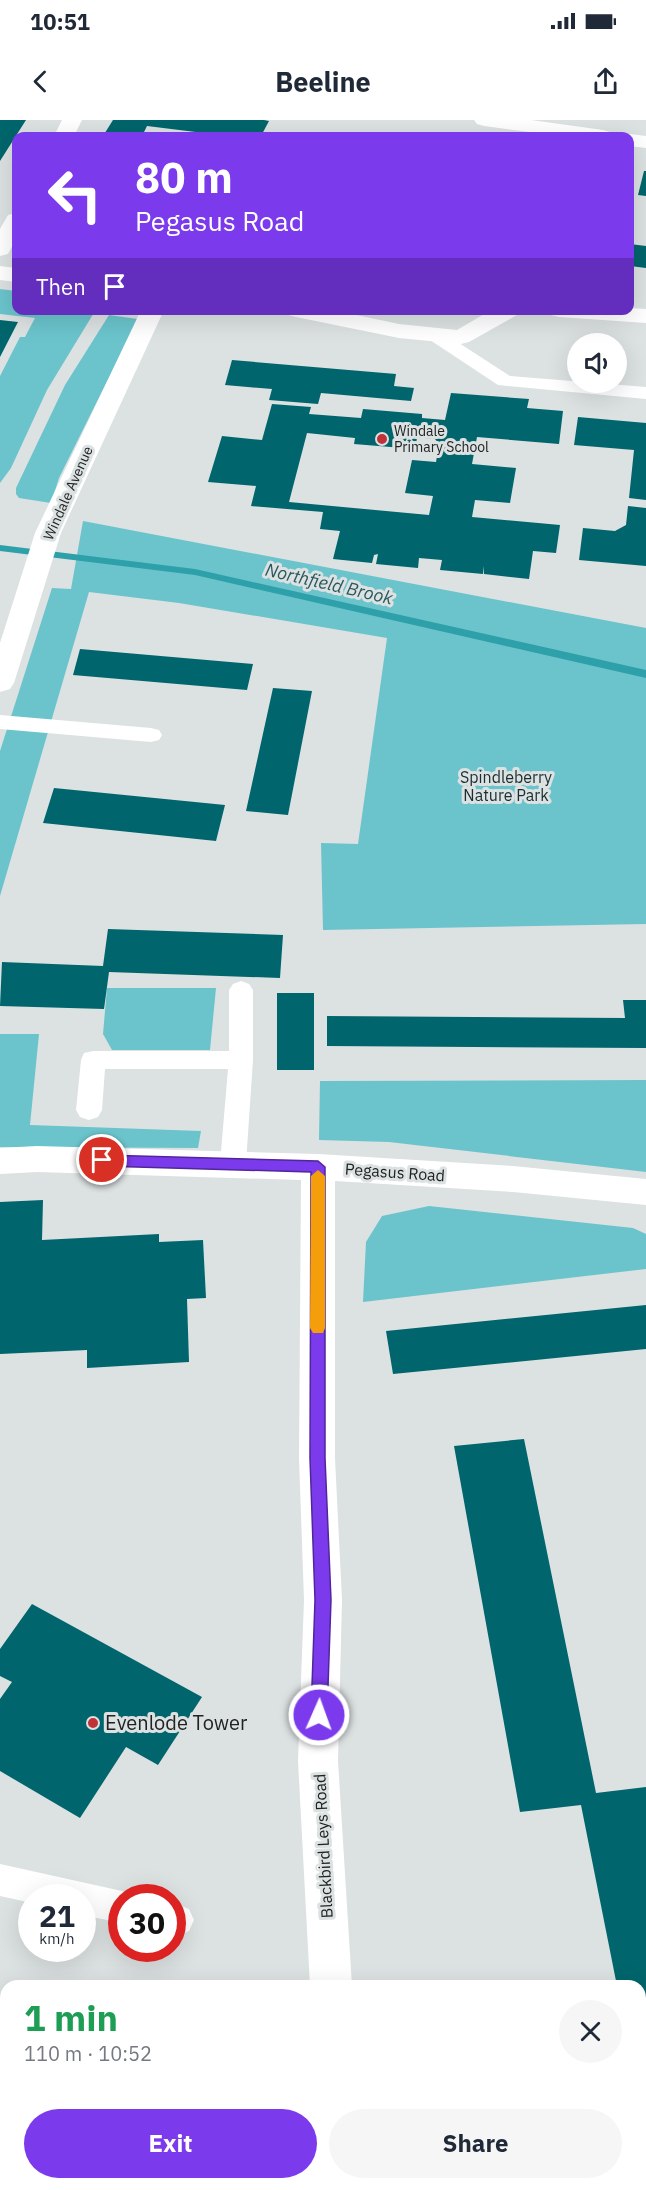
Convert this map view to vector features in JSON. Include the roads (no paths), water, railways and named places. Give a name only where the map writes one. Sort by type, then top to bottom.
[{"type":"street","points":[[484,120],[573,132]]},
{"type":"street","points":[[0,249],[12,227]]},
{"type":"street","name":"Windale Avenue","points":[[0,682],[46,540],[151,315]]},
{"type":"street","points":[[348,315],[399,331],[461,337],[500,315]]},
{"type":"street","name":"Pegasus Road","points":[[0,1161],[37,1159],[318,1167],[513,1179],[646,1192]]},
{"type":"street","name":"Blackbird Leys Road","points":[[318,1167],[317,1458],[323,1600],[318,1761],[331,1980]]},
{"type":"lane","points":[[433,334],[505,381],[646,393]]},
{"type":"lane","points":[[0,722],[151,735]]},
{"type":"lane","points":[[233,1163],[241,1060],[241,990]]},
{"type":"lane","points":[[89,1110],[93,1060],[241,1060]]},
{"type":"lane","points":[[0,1880],[18,1884]]},
{"type":"waterway","name":"Northfield Brook","points":[[0,548],[195,572],[646,674]]},
{"type":"place","name":"Windale Primary School","points":[[382,439]]},
{"type":"place","name":"Evenlode Tower","points":[[93,1723]]},
{"type":"park label","name":"Spindleberry Nature Park","points":[[506,786]]}]
